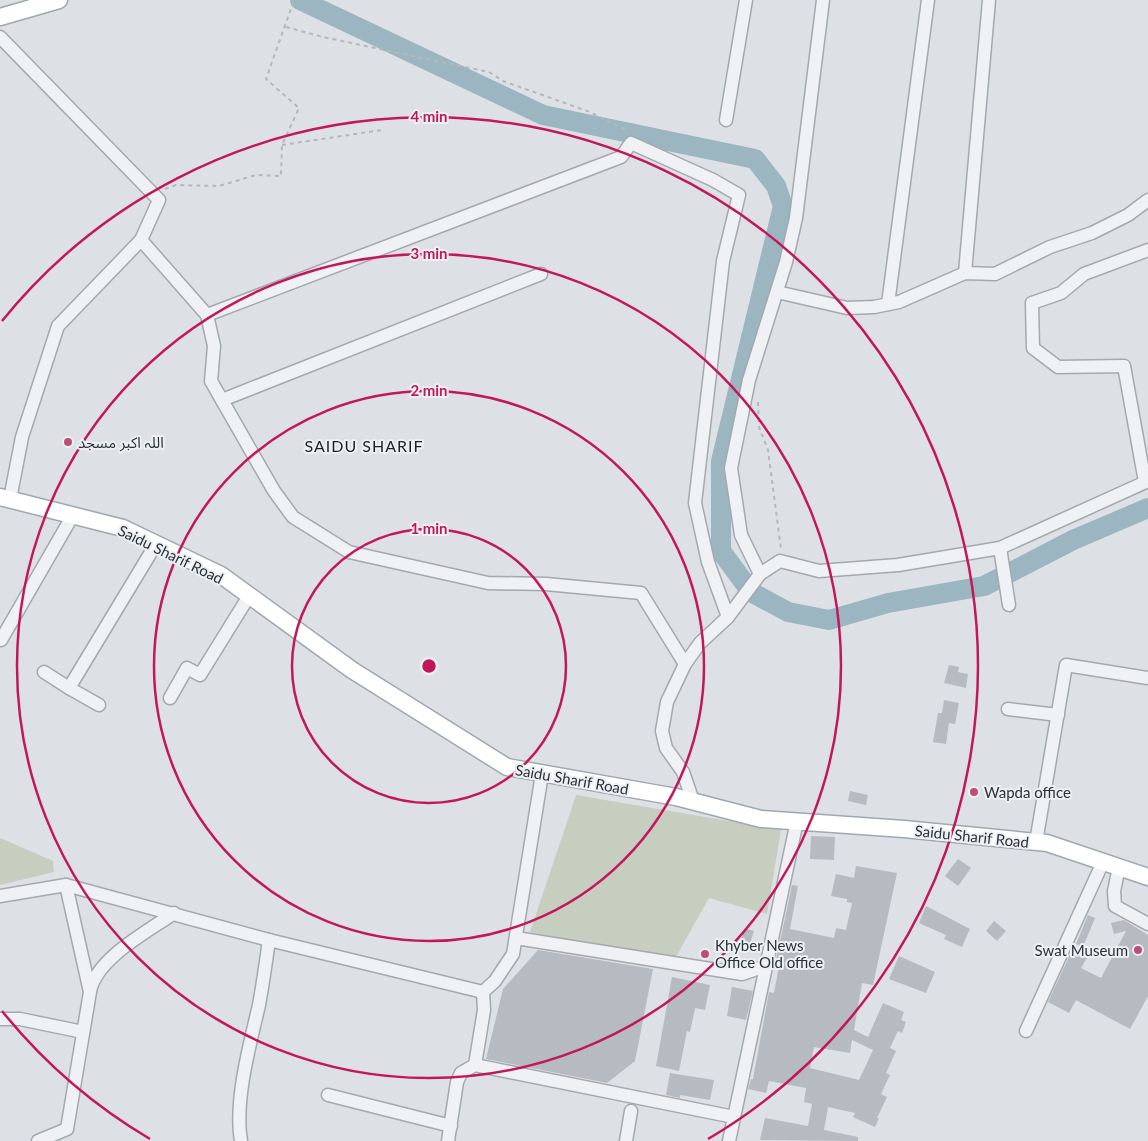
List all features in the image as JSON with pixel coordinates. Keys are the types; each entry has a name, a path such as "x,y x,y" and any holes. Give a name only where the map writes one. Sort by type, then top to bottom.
{"main road":[{"path":"0,17 59,0"},
{"name":"Saidu Sharif Road","path":"5,498 123,528 221,575 352,670 507,766 692,801 761,819 904,828 1046,843 1148,877"}],"street":[{"path":"726,120 746,0"},
{"path":"760,574 741,535 730,468 750,380 777,292 796,218 823,0"},
{"path":"888,304 928,0"},
{"path":"965,273 989,0"},
{"path":"0,37 159,200 141,240 58,326 22,437 5,498"},
{"path":"207,315 621,157 631,143 739,195 723,261 695,503 708,562 728,616"},
{"path":"777,292 847,308 899,302 965,273 995,274 1050,247 1092,233 1128,216 1148,200"},
{"path":"141,240 207,315 214,346 211,381 274,492 293,517 349,552 488,583 546,584 642,593 685,664"},
{"path":"692,801 683,772 666,748 662,731 667,702 685,664 700,643 728,616 760,574 780,561 819,571 898,565 1001,548 1147,482 1124,366 1058,367 1033,348 1032,303 1061,293 1084,274 1148,250"},
{"path":"222,400 541,274"},
{"path":"1,640 73,515"},
{"path":"70,688 156,544"},
{"path":"1001,548 1008,605"},
{"path":"170,698 186,668 200,675 249,596"},
{"path":"1036,842 1066,665 1148,678"},
{"path":"44,672 100,706"},
{"path":"1008,710 1058,715"},
{"path":"475,1065 484,1010 483,992 506,967 516,938 542,774"},
{"path":"729,1141 797,821"},
{"path":"1026,1031 1103,862"},
{"path":"1119,867 1114,891 1114,906 1148,924"},
{"path":"0,896 66,885 269,940 483,992"},
{"path":"66,885 90,992"},
{"path":"38,1141 67,1129 93,978 103,966 174,913"},
{"path":"516,938 742,974 766,966"},
{"path":"241,1141 239,1127 247,1055 259,1002 269,940"},
{"path":"0,1019 20,1019 83,1032"},
{"path":"448,1141 457,1082 461,1073 475,1065 734,1117"},
{"path":"328,1096 451,1126"},
{"path":"626,1141 631,1111"}],"path":[{"path":"154,194 176,185 220,186 256,174 281,176 282,145 299,108 266,79 289,19 294,0"},
{"path":"286,27 323,37 489,72 503,81 590,112 639,136 637,145"},
{"path":"282,145 382,130"},
{"path":"758,399 759,427 768,450 774,486 782,552 780,561"}],"green space":[{"path":"576,795 781,830 767,914 709,898 672,964 530,932"},
{"path":"0,838 53,861 54,872 0,885"}],"building":[{"path":"949,665 959,667 958,672 968,674 966,688 944,683"},
{"path":"944,700 959,703 955,724 949,723 946,744 933,742 938,713 942,713"},
{"path":"850,791 868,795 866,805 848,801"},
{"path":"811,836 835,837 834,860 810,859"},
{"path":"958,859 971,868 958,886 945,876"},
{"path":"856,866 897,873 873,985 862,983 854,1030 868,1037 883,1003 904,1012 901,1020 906,1022 902,1033 898,1031 890,1048 896,1051 886,1073 890,1075 881,1094 887,1097 875,1127 853,1117 855,1113 828,1107 824,1130 858,1137 858,1141 760,1140 765,1118 808,1126 812,1104 804,1102 806,1088 769,1081 766,1093 748,1089 751,1079 753,1079 769,992 774,993 779,966 775,965 792,885 798,886 790,929 834,938 836,928 846,930 852,903 847,902 847,899 831,896 836,874 854,878","holes":["852,1040 873,1050 859,1080 810,1068 814,1047 850,1053"]},
{"path":"926,906 970,929 962,947 944,939 946,935 919,923"},
{"path":"1088,915 1095,918 1083,947 1076,944"},
{"path":"1124,920 1148,935 1148,996 1130,1029 1076,1000 1069,1013 1048,1002 1072,950 1087,958 1081,968 1101,978 1126,931 1114,934 1111,923"},
{"path":"994,921 1006,931 997,941 986,931"},
{"path":"745,928 754,931 747,952 738,949"},
{"path":"538,950 653,969 635,1061 607,1083 486,1059 503,989"},
{"path":"899,956 935,972 926,993 889,979"},
{"path":"672,977 710,985 705,1010 695,1008 690,1032 687,1031 679,1071 656,1066"},
{"path":"732,987 753,991 746,1020 727,1016"},
{"path":"670,1073 714,1080 710,1100 680,1095 680,1098 666,1095"}],"waterway":[{"path":"300,0 543,115 755,159 776,186 783,206 721,461 721,551 751,592 788,612 829,620 888,603 984,586 1073,540 1148,508"}],"place":[{"name":"اللہ اکبر مسجد","path":"68,442"},
{"name":"Wapda office","path":"974,792"},
{"name":"Swat Museum","path":"1138,950"},
{"name":"Khyber News Office Old office","path":"705,954"}],"district":[{"name":"SAIDU SHARIF","path":"364,445"}]}
